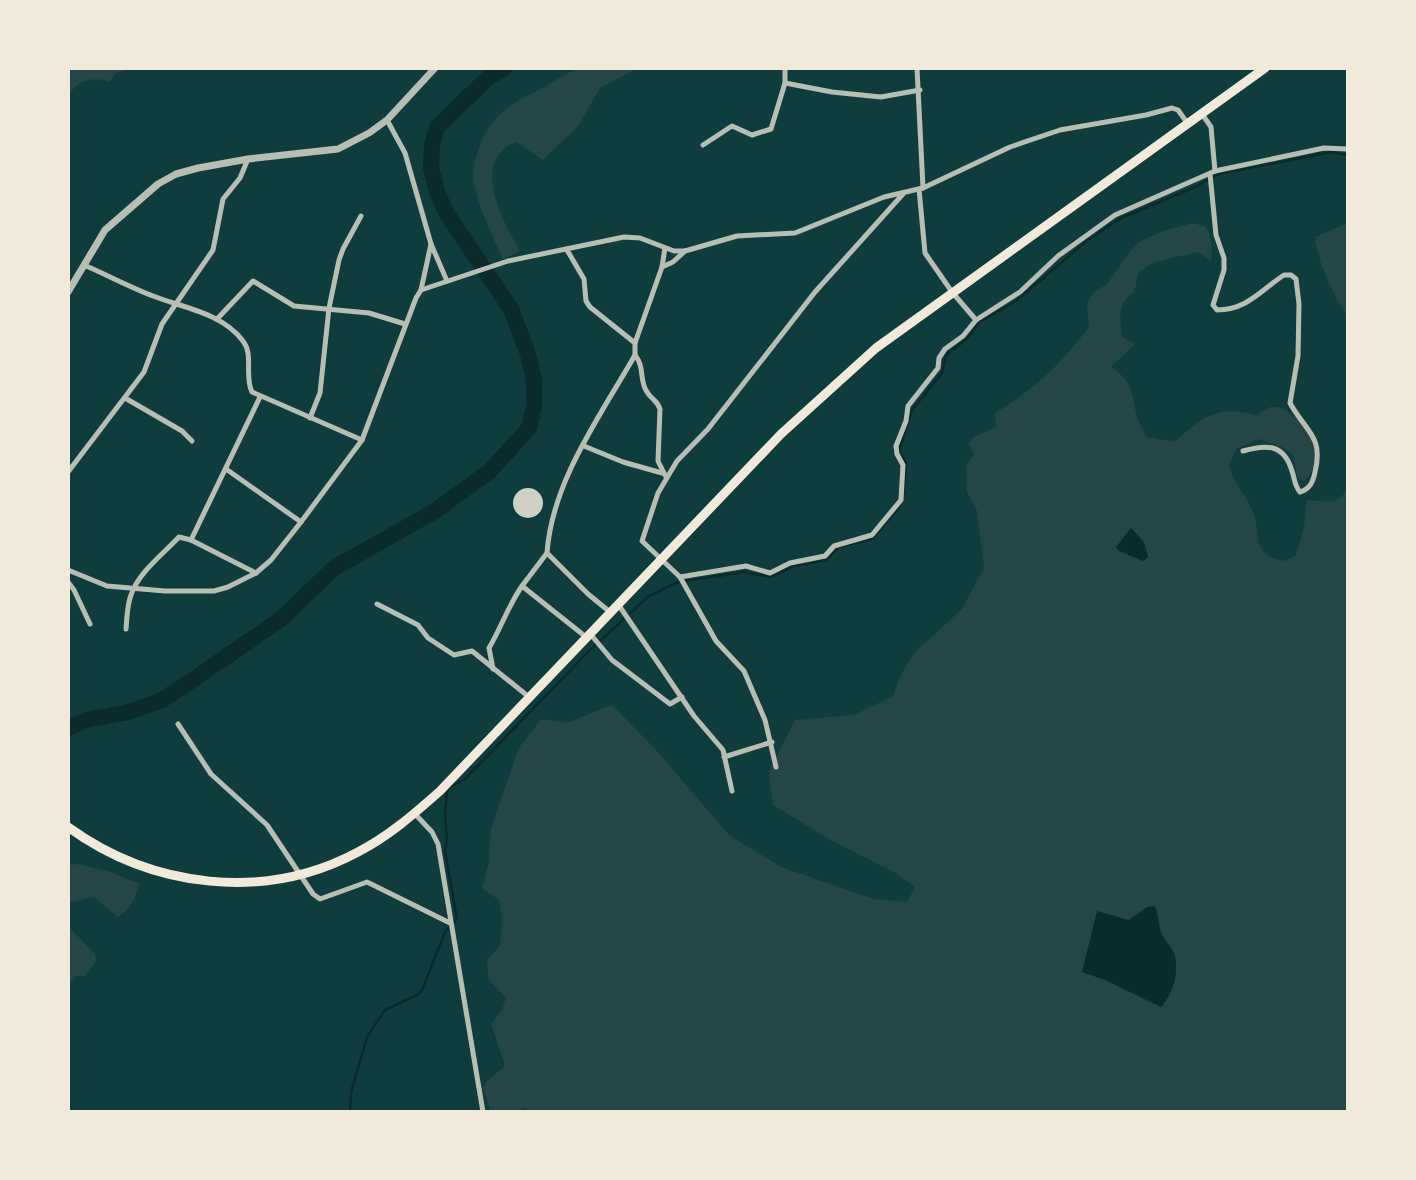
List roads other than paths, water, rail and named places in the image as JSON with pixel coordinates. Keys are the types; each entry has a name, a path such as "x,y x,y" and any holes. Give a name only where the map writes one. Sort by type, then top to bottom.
{"main road":[{"path":"68,827 125,860 147,869 221,883 254,882 298,875 357,853 387,835 440,791 804,411 876,348 1265,68"}],"street":[{"path":"68,292 94,246 110,225 158,184 183,172 248,159 338,149 387,120 435,68"},
{"path":"703,145 732,126 752,135 771,129 785,83 785,68"},
{"path":"917,68 925,253 952,292 976,320"},
{"path":"785,83 832,92 881,97 920,90"},
{"path":"421,290 508,261 624,237 640,238 674,251 685,251 737,236 794,233 884,197 921,188 1010,147 1060,130 1172,108 1178,110 1188,124"},
{"path":"1202,114 1211,127 1216,235 1224,258 1224,270 1213,305 1217,310 1234,309 1249,302 1284,275 1291,275 1296,279 1299,304 1298,356 1290,403 1317,443 1319,456 1313,481 1307,490 1300,492 1295,487 1286,457 1276,448 1266,446 1243,451"},
{"path":"387,120 405,153 431,244 447,281"},
{"path":"680,576 746,566 770,573 790,563 825,556 834,546 872,535 901,500 903,465 897,454 897,446 908,406 938,368 939,358 945,349 963,336 976,320 1020,292 1058,256 1115,215 1213,173 1324,148 1348,149"},
{"path":"68,472 144,372 162,324 213,250 223,199 240,178 248,159"},
{"path":"776,767 772,742 744,671 716,641 680,576 642,541 664,475 716,419 815,292 903,194"},
{"path":"310,418 320,393 329,308 343,249 361,216"},
{"path":"68,570 107,586 214,591 257,573 301,522 362,440 405,324 421,290 431,244"},
{"path":"493,669 489,648 509,605 547,553 552,522 573,467 635,355 635,343 662,267 665,248"},
{"path":"567,250 584,279 586,301 590,307 635,343"},
{"path":"662,267 673,262 685,251"},
{"path":"84,265 217,319 244,341 248,350 248,384 252,392 362,440"},
{"path":"217,319 253,281 294,306 369,313 405,324"},
{"path":"635,355 641,363 647,392 658,401 660,409 658,461 664,475"},
{"path":"191,540 260,397"},
{"path":"125,398 182,430 192,441"},
{"path":"584,446 664,475"},
{"path":"226,469 301,522"},
{"path":"126,629 130,596 134,588 179,537 191,540 257,573"},
{"path":"547,553 610,612"},
{"path":"68,582 90,624"},
{"path":"522,586 589,636 612,660 670,704 682,697"},
{"path":"377,604 418,625 428,638 454,655 472,651 529,697"},
{"path":"618,604 694,716 723,750 732,792"},
{"path":"178,724 211,774 267,825 313,894 320,899 367,882 450,923"},
{"path":"724,757 772,742"},
{"path":"415,814 432,832 438,844 483,1112"}],"waterway":[{"path":"68,728 86,720 129,712 162,700 281,619 334,568 435,511 490,471 529,428 534,406 534,380 528,354 511,309 447,214 437,192 431,168 432,145 437,127 489,77 505,68"},
{"path":"903,500 906,463 899,451 912,410 942,373 946,355 968,338 979,322 1016,301 1088,240 1119,219 1219,174 1331,152 1348,155"},
{"path":"350,1112 351,1092 367,1037 385,1010 422,990 445,932 457,919 445,851 445,814 447,791 450,787 465,779 589,651 649,596 678,582 744,572 771,577 792,567 826,560 839,547 872,539 900,506"}]}
